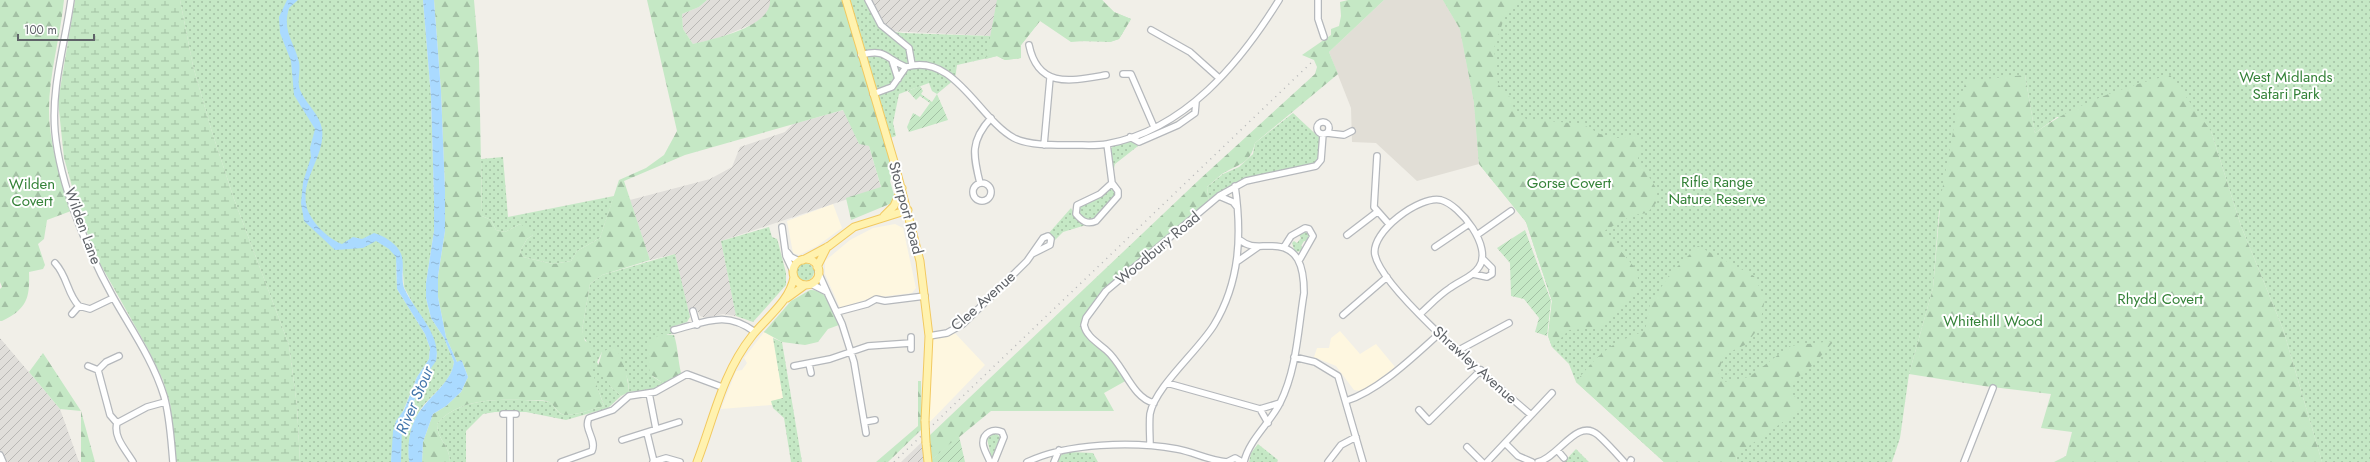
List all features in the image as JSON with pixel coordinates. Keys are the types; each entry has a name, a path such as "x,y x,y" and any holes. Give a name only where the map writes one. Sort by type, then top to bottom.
{"main road":[{"name":"Stourport Road","path":"846,0 861,55 902,188 920,261 929,336 925,421 928,462"},
{"path":"884,216 894,206 902,188"},
{"path":"785,299 793,274 801,260 829,246 854,227 884,216 908,210"},
{"path":"697,462 722,387 734,361 755,332 785,299 817,278 817,269 820,257 829,246"},
{"path":"801,260 810,260 817,269"},
{"path":"793,274 798,282 808,284"}],"street":[{"name":"Wilden Lane","path":"71,0 57,80 55,133 61,164 80,228 113,298 152,365 165,402 173,462"},
{"path":"868,0 881,25 909,48 909,66 892,87 873,94"},
{"path":"861,55 878,52 909,66 936,68 960,84 991,118 1015,138 1044,145 1107,144 1130,137 1154,127 1174,117 1196,102 1219,78 1255,35 1279,0"},
{"path":"1318,0 1318,19 1324,37"},
{"path":"1151,30 1190,52 1219,78"},
{"path":"1029,45 1036,67 1050,78 1068,80 1106,75"},
{"path":"892,59 898,79"},
{"path":"1123,74 1131,74 1154,127"},
{"path":"1044,145 1050,78"},
{"path":"1130,137 1139,142 1178,126 1195,112 1196,102"},
{"path":"980,183 974,148 983,127 991,118"},
{"name":"Woodbury Road","path":"1154,403 1146,402 1137,393 1114,356 1084,329 1084,322 1106,291 1219,196 1235,186 1258,177 1316,166 1321,160 1325,133 1344,135 1352,131"},
{"path":"1107,144 1112,183 1118,190 1117,198 1096,221 1090,223 1083,221 1076,214 1076,205 1100,194 1112,183"},
{"path":"1377,156 1374,207 1389,224"},
{"path":"1150,445 1150,414 1154,403 1167,384 1213,326 1224,305 1238,261 1240,240 1235,186"},
{"path":"1219,196 1234,202 1238,208"},
{"path":"1440,200 1451,204 1469,224 1478,235 1483,247 1483,259 1473,274 1449,288 1420,314 1387,278 1375,254 1378,242 1389,224 1427,202 1440,200"},
{"path":"1478,235 1511,211"},
{"path":"1347,235 1377,212"},
{"path":"1435,248 1469,224"},
{"path":"782,227 786,256 793,274"},
{"path":"1284,247 1290,236 1305,228 1309,229 1313,236 1300,260"},
{"path":"1027,462 1042,455 1059,450 1082,447 1150,445 1179,449 1219,462 1241,461 1280,404 1290,378 1304,293 1300,260 1294,252 1284,247 1258,247 1247,245 1240,240"},
{"path":"1238,261 1258,247"},
{"path":"786,250 791,257 801,260"},
{"name":"Clee Avenue","path":"929,336 948,333 963,324 1032,254"},
{"path":"1473,274 1487,277 1492,274 1492,268 1483,259"},
{"path":"55,263 66,277 70,292 79,306 90,309 113,298"},
{"path":"817,269 837,312 851,351 866,433"},
{"path":"1343,315 1387,278"},
{"path":"808,284 827,292"},
{"path":"837,312 867,304 876,299 885,301 925,296"},
{"path":"72,314 79,306"},
{"path":"693,311 697,325"},
{"name":"Shrawley Avenue","path":"1420,314 1531,415"},
{"path":"674,330 720,319 731,319 741,322 755,332"},
{"path":"1459,350 1509,323"},
{"path":"1346,401 1356,398 1375,386 1440,333"},
{"path":"794,366 809,364 868,346 911,343"},
{"path":"98,370 106,362 119,356"},
{"path":"1294,357 1315,362 1332,371 1340,381 1363,462"},
{"path":"809,364 810,373"},
{"path":"88,366 98,370"},
{"path":"98,370 110,415 117,423"},
{"path":"1418,410 1429,421 1481,370"},
{"path":"561,462 592,451 593,443 587,424 589,418 613,410 629,396 649,393 662,389 687,374 722,387"},
{"path":"1167,384 1260,409 1280,404"},
{"path":"1964,462 1993,388"},
{"path":"649,393 656,429"},
{"path":"1487,462 1552,393"},
{"path":"117,423 147,407 165,402"},
{"path":"1260,409 1268,423"},
{"path":"503,414 513,414 510,462"},
{"path":"864,422 874,420"},
{"path":"622,440 678,422"},
{"path":"117,423 116,429 119,440 132,462"},
{"path":"990,462 983,444 984,437 991,430 997,430 1002,432 1004,436 994,462"},
{"path":"1538,462 1558,451 1576,432 1588,430 1598,435 1624,462"},
{"path":"647,433 654,462 666,458 680,462"},
{"path":"1328,462 1341,445 1356,437"},
{"path":"1505,443 1526,462 1532,462"},
{"path":"1467,447 1482,462"},
{"path":"1054,462 1059,450"},
{"path":"1558,451 1564,458"}],"shaded area":[{"path":"707,0 770,0 771,8 766,15 755,23 719,38 693,44 683,29 682,14 699,7"},
{"path":"868,0 997,0 991,36 888,31"},
{"path":"1384,0 1443,0 1460,29 1474,102 1479,164 1417,181 1376,143 1352,142 1351,108 1329,52"},
{"path":"844,110 859,144 869,146 881,188 721,241 736,316 723,314 706,318 700,316 696,308 688,310 675,254 650,260 630,200 710,179 732,167 740,147 785,132 793,124"},
{"path":"833,204 842,228 817,246 799,255 793,253 787,221"},
{"path":"895,224 903,228 916,288 912,293 871,298 840,308 825,274 825,261 850,240 873,228"},
{"path":"765,331 773,336 784,404 721,409 736,371 742,370 747,363 744,358"},
{"path":"953,331 985,365 925,427 929,336"},
{"path":"1340,331 1360,354 1376,344 1395,367 1368,388 1360,391 1354,390 1336,366 1314,357 1317,348 1329,348 1331,338"},
{"path":"0,338 60,409 79,462 0,462"},
{"path":"925,439 928,462 901,462"}],"green space":[{"name":"Wilden Covert","path":"0,0 64,0 51,80 49,112 53,149 71,211 47,220 44,239 38,244 45,265 43,269 29,272 29,289 25,302 17,312 2,321 0,321 0,289 2,287 0,282"},
{"path":"75,0 180,0 193,66 212,132 234,199 289,345 297,406 300,462 176,462 170,403 163,380 148,349 98,260 80,215 64,158 58,101"},
{"path":"180,0 423,0 431,97 434,199 434,231 426,283 426,298 431,318 444,338 454,362 445,383 423,406 413,424 410,436 409,462 401,462 401,427 437,356 434,343 404,287 402,260 396,263 397,289 425,334 430,348 429,359 417,377 401,416 396,421 391,462 300,462 297,406 289,345 234,199 212,132 193,66"},
{"path":"434,0 474,0 479,60 482,216 491,220 496,230 505,232 520,224 532,231 533,235 527,239 520,251 523,257 553,264 571,261 577,251 600,238 619,180 646,168 664,155 677,131 647,0 707,0 699,7 682,14 683,29 693,44 727,35 752,24 762,18 768,9 770,0 846,0 895,165 890,181 894,195 892,203 851,220 846,198 881,187 869,146 859,144 843,110 685,155 624,181 650,260 602,275 590,284 582,330 585,341 593,344 591,361 592,368 604,406 565,415 560,413 549,402 543,401 501,400 477,402 466,405 445,416 437,424 439,434 448,450 450,462 422,462 423,442 433,414 446,406 461,392 468,377 462,361 457,362 446,337 438,297 438,276 445,231 445,190 441,91"},
{"path":"846,0 868,0 888,31 903,33 991,36 997,0 1102,0 1114,12 1131,19 1119,39 1110,42 1078,41 1059,18 1040,21 1021,45 1021,58 1005,60 997,56 957,65 955,79 937,94 932,91 929,83 899,94 893,123 896,136 887,139"},
{"path":"997,0 1102,0 1114,12 1131,19 1119,39 1110,42 1097,40 1071,42 1040,21 1021,45 1021,58 1005,60 997,56 986,59"},
{"path":"1348,0 1384,0 1329,52 1338,74 1255,143 1247,160 1222,174 1207,187 1209,204 1106,291 1086,318 1085,329 1114,356 1129,379 1104,393 1114,411 991,411 930,461 930,435 1200,179 1315,74 1317,67 1314,60 1302,55 1331,35 1331,29 1339,26 1341,16 1340,2"},
{"name":"Rifle Range Nature Reserve","path":"1443,0 2370,0 2370,462 2322,462 2283,329 2241,226 2211,131 2057,117 2035,133 2025,75 1939,211 1933,288 1909,374 1900,438 1892,462 1737,462 1736,456 1664,462 1576,382 1569,364 1552,347 1548,336 1552,301 1526,222 1479,164 1474,102 1460,29"},
{"name":"Gorse Covert","path":"1443,0 1518,0 1506,13 1494,48 1498,84 1509,96 1515,111 1526,119 1582,124 1600,134 1617,138 1636,136 1641,143 1638,159 1656,188 1656,203 1647,213 1633,215 1604,231 1635,268 1641,288 1600,328 1569,330 1552,347 1548,336 1552,301 1526,222 1479,164 1474,102 1460,29"},
{"name":"Rhydd Covert","path":"2025,75 2035,133 2066,113 2083,105 2134,85 2170,75 2211,131 2241,226 2283,329 2322,462 2054,462 2066,456 2072,432 2041,428 2051,394 1984,386 1909,374 1933,288 1941,196 1958,105 1966,81"},
{"path":"920,86 923,91 921,94 932,102 937,94 948,120 909,132 907,127 913,113 920,117 930,103 920,96 916,100 908,91"},
{"path":"1293,113 1323,141 1321,160 1316,166 1246,181 1209,204 1207,187 1223,174 1239,167 1253,154 1255,143"},
{"path":"1132,141 1138,146 1115,164 1113,173 1110,150 1113,146"},
{"path":"503,157 508,217 614,196 600,238 577,251 571,261 553,264 523,257 520,251 527,239 533,235 520,224 505,232 496,230 491,220 482,216 481,159"},
{"path":"1109,188 1115,191 1115,197 1094,220 1085,221 1078,211 1079,206 1100,197"},
{"path":"1071,208 1078,220 1086,225 1063,232 1055,240 1049,233"},
{"path":"769,227 772,237 777,239 778,242 786,273 786,285 753,322 736,316 721,241"},
{"path":"1525,230 1551,301 1547,336 1535,332 1539,318 1524,299 1511,296 1510,263 1497,248"},
{"path":"1304,231 1309,234 1310,238 1307,242 1304,241 1301,246 1303,248 1302,251 1295,252 1292,243 1294,241 1297,243 1301,238 1298,234"},
{"path":"1698,246 1754,276 1765,299 1759,328 1745,345 1725,354 1718,372 1724,382 1749,377 1790,346 1834,341 1813,365 1791,383 1793,395 1801,402 1797,412 1736,455 1737,462 1664,462 1576,382 1592,363 1606,350 1633,335 1645,331 1650,304 1670,274"},
{"path":"675,254 690,317 687,322 671,327 673,334 667,334 652,376 664,384 653,389 629,392 628,381 621,359 602,352 597,362 611,387 621,396 608,408 566,420 526,412 495,412 483,414 466,431 466,462 450,462 448,450 439,434 437,424 445,416 466,405 477,402 501,400 543,401 549,402 560,413 565,415 604,406 592,371 592,350 583,336 582,330 590,284 602,275"},
{"path":"801,263 809,263 814,268 812,279 809,281 801,281 796,276 796,268"},
{"path":"810,290 821,293 826,297 839,325 828,329 818,342 805,345 782,342 764,332 791,301"},
{"path":"661,334 674,335 681,373 664,384 650,374 647,353 650,341"},
{"path":"773,338 782,342 802,462 791,462 784,418 773,408 771,401 783,398"},
{"path":"613,347 617,350 623,361 628,381 629,392 621,396 611,387 598,367 602,352"},
{"path":"43,353 81,411 60,409 29,372"},
{"path":"918,381 921,381 922,429 888,462 876,462 918,426"},
{"path":"81,411 95,462 81,462"},
{"path":"996,433 1001,438 992,460 987,439 992,434"},
{"path":"959,436 965,462 930,462 930,461"},
{"path":"1258,444 1278,460 1277,462 1249,462 1251,453"},
{"path":"1576,449 1589,462 1564,462"},
{"path":"1070,452 1093,453 1098,462 1057,462 1061,455"}],"water":[{"name":"River Stour","path":"287,0 298,0 289,8 287,24 299,62 300,89 319,119 322,129 320,149 309,178 307,188 306,198 309,213 316,224 326,234 342,244 353,237 362,239 374,233 394,244 401,255 403,265 403,285 405,290 435,342 437,351 436,361 426,375 402,427 401,462 391,462 393,431 396,421 404,410 417,377 429,359 430,348 425,334 397,289 396,257 389,249 376,241 363,248 335,250 304,221 301,203 303,182 311,157 310,148 315,129 294,95 291,61 280,33 279,17"},
{"path":"423,0 434,0 441,91 445,231 438,276 438,297 446,337 457,362 462,361 468,377 461,392 446,406 433,414 423,442 422,462 409,462 409,440 415,419 423,407 450,375 454,362 444,338 431,318 426,298 426,283 434,231 434,199 431,97"}],"railway":[{"path":"894,462 1314,60"}],"park label":[{"name":"West Midlands Safari Park","path":"2286,86"},
{"name":"Whitehill Wood","path":"1993,321"}]}
